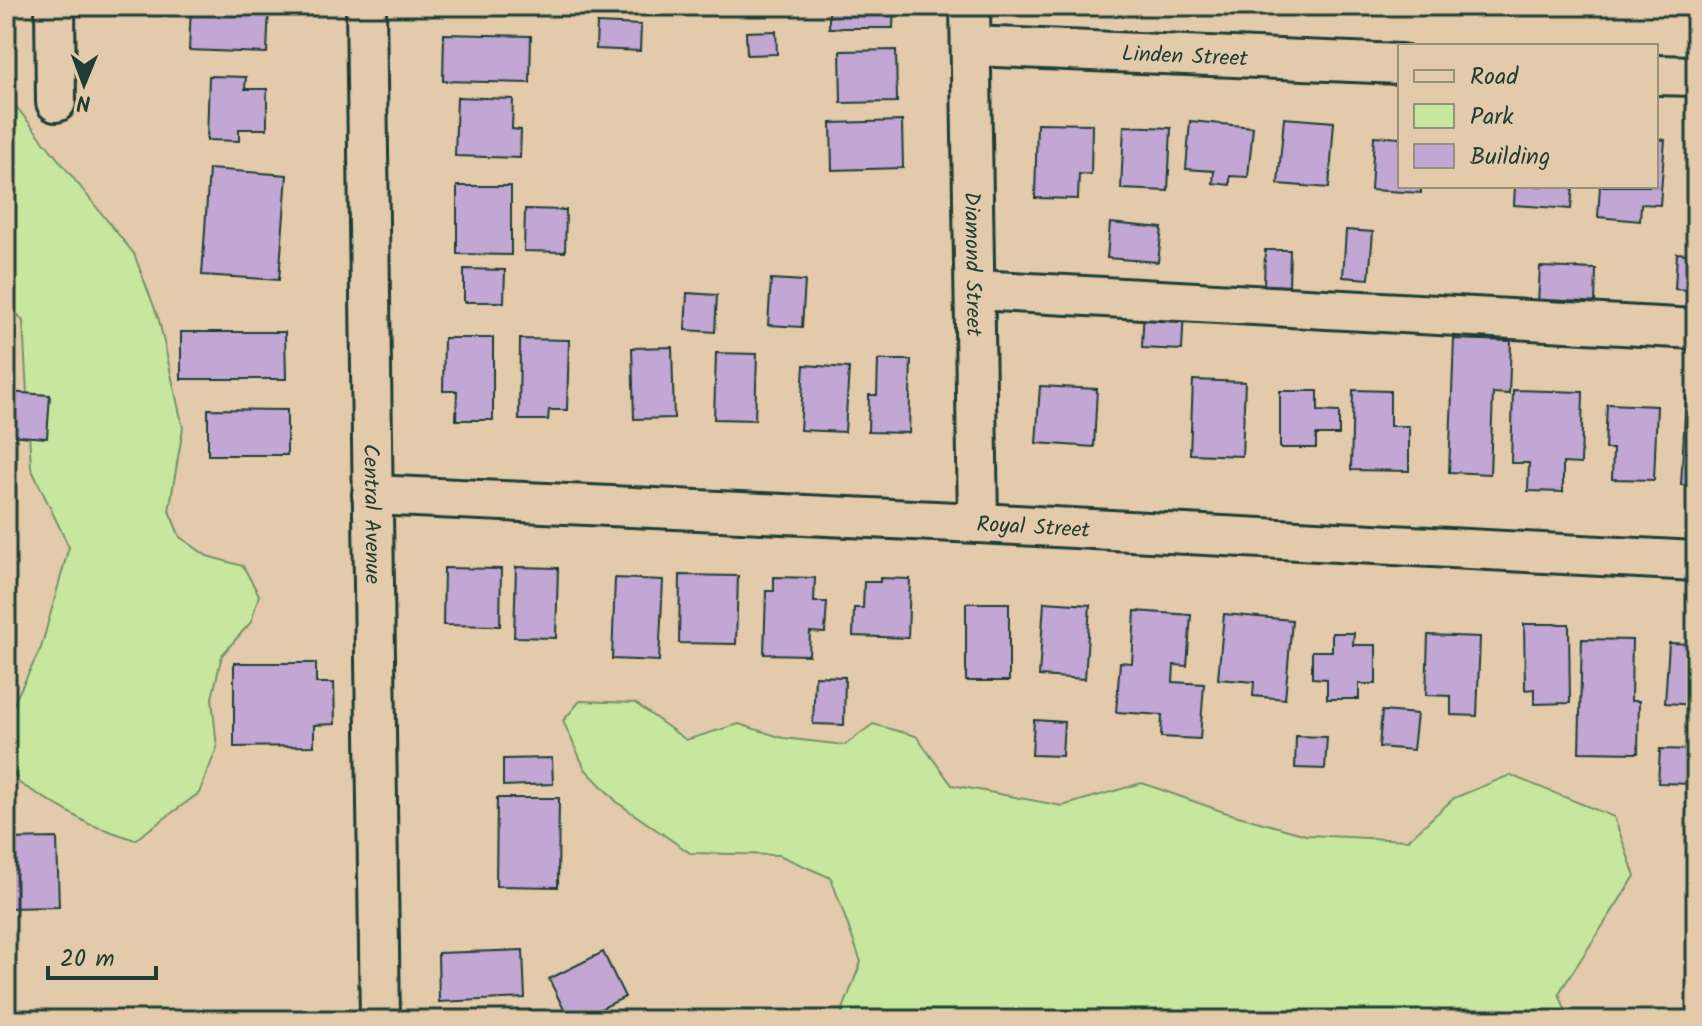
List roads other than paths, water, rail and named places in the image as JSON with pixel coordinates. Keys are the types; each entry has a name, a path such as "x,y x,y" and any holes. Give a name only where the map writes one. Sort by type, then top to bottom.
{"street":[{"path":"55,6 56,102"},
{"name":"Central Avenue","path":"366,6 380,1020"},
{"name":"Diamond Street","path":"970,6 978,523"},
{"name":"Linden Street","path":"971,46 1398,64"},
{"path":"1658,75 1696,76"},
{"path":"975,290 1696,329"},
{"name":"Royal Street","path":"372,495 1696,561"}]}
